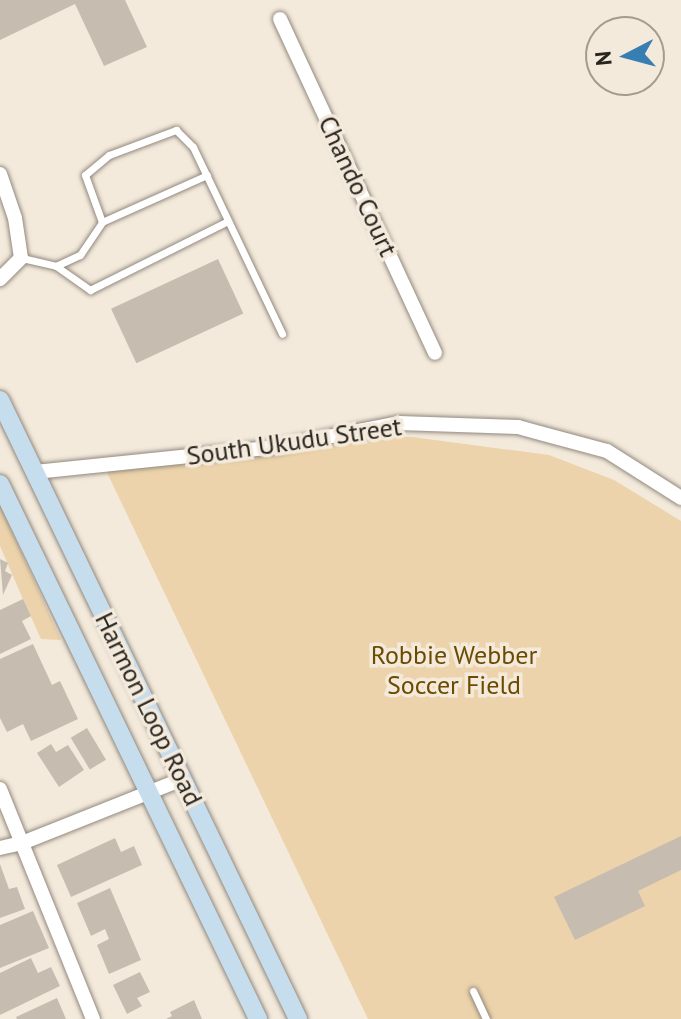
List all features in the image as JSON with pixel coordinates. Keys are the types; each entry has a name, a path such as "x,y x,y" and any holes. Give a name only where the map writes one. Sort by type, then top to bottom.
{"main road":[{"name":"Harmon Loop Road","path":"0,400 298,1019"},
{"name":"Harmon Loop Road","path":"0,484 258,1019"}],"street":[{"name":"Chando Court","path":"280,19 435,353"},
{"path":"0,174 15,218 21,258 0,279"},
{"name":"South Ukudu Street","path":"35,472 276,447 399,423 518,427 607,451 681,498"},
{"path":"0,848 22,843 150,795 183,779"},
{"path":"0,789 93,1019"}],"lane":[{"path":"102,222 85,175 109,155 176,130 193,147 282,334"},
{"path":"56,266 80,255 102,222 207,175"},
{"path":"21,258 56,266 90,290 228,221"},
{"path":"473,991 486,1019"}],"green space":[{"name":"Robbie Webber Soccer Field","path":"322,436 412,437 549,455 614,480 681,521 681,1019 368,1019 101,460"},
{"path":"0,505 61,640 41,639 0,546"}],"building":[{"path":"0,0 125,0 147,47 104,66 75,4 0,40"},
{"path":"218,259 243,313 136,363 111,309"},
{"path":"0,559 8,563 5,571 12,575 3,595"},
{"path":"23,599 31,616 22,621 31,639 0,654 0,610"},
{"path":"33,644 52,685 60,681 78,719 31,741 23,724 7,732 0,718 0,659"},
{"path":"87,728 106,760 90,770 71,738"},
{"path":"51,744 56,752 68,745 84,770 59,787 37,753"},
{"path":"681,836 681,870 638,891 645,906 575,940 554,897"},
{"path":"115,838 121,852 134,846 142,865 71,897 57,865"},
{"path":"0,864 9,889 17,887 25,909 0,918"},
{"path":"110,888 141,960 109,974 97,945 109,939 105,929 91,936 77,903"},
{"path":"33,911 49,948 0,968 0,925"},
{"path":"31,958 38,973 51,967 60,986 0,1015 0,973"},
{"path":"140,972 150,992 137,998 142,1006 127,1014 113,985"},
{"path":"57,998 66,1019 16,1017"},
{"path":"194,1000 202,1019 166,1019 172,1016 170,1012"}]}
